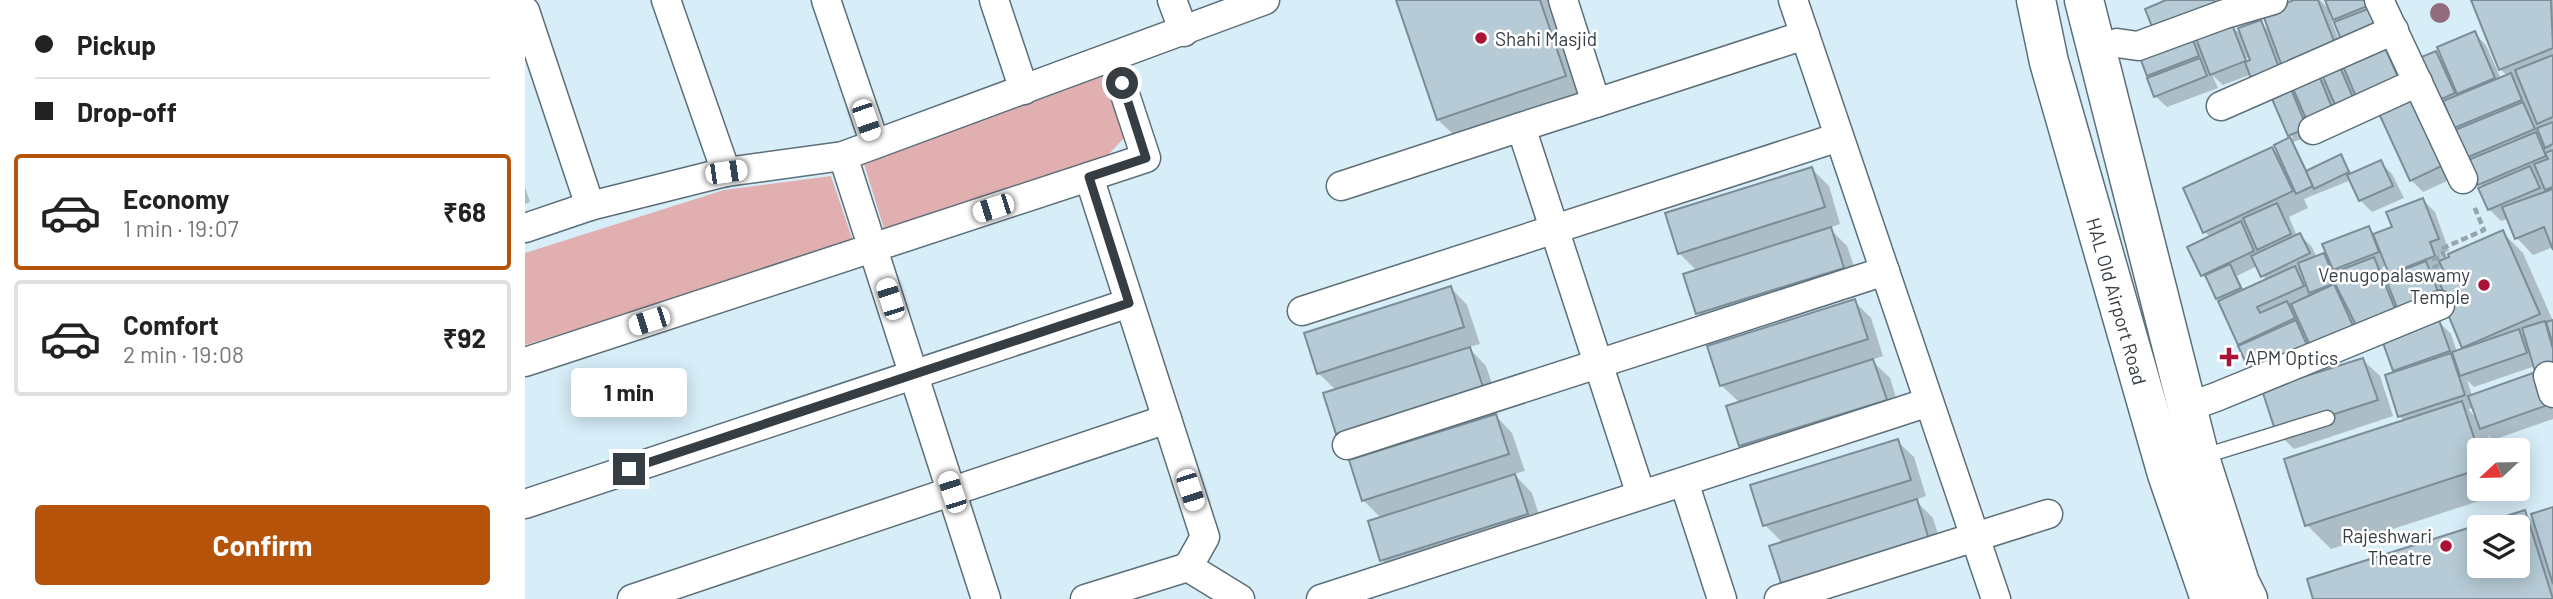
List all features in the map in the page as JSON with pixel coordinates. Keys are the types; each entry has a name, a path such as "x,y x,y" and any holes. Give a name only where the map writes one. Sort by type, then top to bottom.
{"main road":[{"name":"HAL Old Airport Road","path":"2036,0 2049,62 2163,461 2227,594"},
{"name":"HAL Old Airport Road","path":"2084,0 2200,458 2227,594"}],"street":[{"path":"666,0 726,172"},
{"path":"826,0 874,144"},
{"path":"994,0 1024,90"},
{"path":"1172,0 1184,32"},
{"path":"525,228 590,206 726,172 843,156 1265,0"},
{"path":"1563,0 1596,103"},
{"path":"1793,0 1996,599"},
{"path":"2096,50 2117,43 2138,46 2225,14 2273,0"},
{"path":"2379,0 2463,179"},
{"path":"525,11 590,206"},
{"path":"2221,106 2394,30"},
{"path":"1342,186 1805,35"},
{"path":"525,362 1146,158 1113,58"},
{"path":"2313,130 2418,82"},
{"path":"1521,127 1641,495"},
{"path":"1302,311 1839,136"},
{"path":"843,156 986,599"},
{"path":"1085,599 1188,567 1205,537 1089,177"},
{"path":"1347,445 1885,271"},
{"path":"525,504 1129,303"},
{"path":"2187,407 2440,305"},
{"path":"1321,599 1929,402"},
{"path":"632,599 1167,419"},
{"path":"1683,482 1722,599"},
{"path":"1779,599 1831,591 1975,537 2048,514"},
{"path":"1188,567 1240,599"}],"lane":[{"path":"2200,458 2327,418"}],"path":[{"path":"2440,305 2436,296 2443,293 2432,268 2437,266 2434,259 2444,256 2441,248 2484,230 2463,179"}],"shaded area":[{"path":"1109,73 1124,138 1092,172 886,235 864,164"},
{"path":"831,176 854,244 525,345 525,253 724,190"}],"building":[{"name":"Shahi Masjid","path":"1396,0 1540,0 1566,76 1437,120"},
{"path":"2166,0 2214,0 2217,8 2155,34 2145,9"},
{"path":"2294,0 2318,0 2337,49 2283,69 2262,12"},
{"path":"2325,0 2368,0 2370,5 2333,20"},
{"path":"2471,0 2551,0 2553,48 2499,70"},
{"path":"2373,7 2382,32 2344,47 2334,22"},
{"path":"2261,20 2281,73 2253,84 2245,62 2250,60 2238,28"},
{"path":"2231,22 2246,61 2210,75 2195,36"},
{"path":"2475,31 2495,78 2457,94 2437,47"},
{"path":"2191,35 2199,56 2147,76 2139,55"},
{"path":"2382,41 2402,86 2359,104 2340,59"},
{"path":"2436,51 2455,93 2437,101 2419,58"},
{"path":"2553,55 2553,117 2537,124 2515,70"},
{"path":"2200,58 2207,76 2154,97 2147,78"},
{"path":"2337,60 2357,107 2339,114 2319,68"},
{"path":"2318,73 2336,117 2310,128 2291,84"},
{"path":"2511,73 2522,100 2454,128 2443,101"},
{"path":"2289,84 2307,128 2288,136 2269,92"},
{"path":"2414,89 2448,163 2410,181 2376,107"},
{"path":"2523,102 2535,129 2466,158 2455,130"},
{"path":"2553,122 2553,144 2545,148 2537,128"},
{"path":"2536,132 2546,156 2478,185 2468,160"},
{"path":"2290,137 2313,186 2296,194 2274,145"},
{"path":"2272,147 2293,191 2203,233 2183,188"},
{"path":"2553,150 2553,187 2545,190 2534,164 2548,159 2545,153"},
{"path":"2341,154 2349,172 2314,189 2306,171"},
{"path":"2381,160 2393,186 2359,201 2347,175"},
{"path":"2530,166 2540,188 2488,210 2478,188"},
{"path":"1812,167 1825,207 1678,254 1665,213"},
{"path":"2553,189 2553,250 2544,227 2515,239 2502,207"},
{"path":"2423,198 2439,239 2430,242 2435,256 2389,274 2373,234 2392,227 2386,212"},
{"path":"2277,203 2291,234 2257,250 2243,218"},
{"path":"2241,221 2254,251 2201,276 2187,247"},
{"path":"2369,226 2379,252 2333,270 2322,244"},
{"path":"1831,227 1844,268 1696,314 1683,274"},
{"name":"Venugopalaswamy Temple","path":"2503,230 2540,314 2462,348 2440,295 2444,293 2437,277 2445,274 2439,261 2449,257 2448,254"},
{"path":"2300,233 2310,253 2261,277 2251,256"},
{"path":"2324,253 2332,272 2328,273 2333,284 2309,293 2298,263"},
{"path":"2374,257 2396,311 2357,327 2330,274"},
{"path":"2426,261 2439,294 2398,310 2385,277"},
{"path":"2230,264 2241,288 2216,299 2205,275"},
{"path":"2295,266 2304,286 2257,307 2260,313 2287,301 2295,318 2238,345 2218,301"},
{"path":"2334,284 2355,330 2312,350 2291,304"},
{"path":"1451,286 1464,327 1317,374 1304,333"},
{"path":"1855,299 1868,339 1720,386 1707,346"},
{"path":"2296,320 2310,352 2253,378 2238,346"},
{"path":"2439,320 2450,351 2393,371 2382,340"},
{"path":"2553,320 2553,345 2546,322"},
{"path":"2545,321 2553,349 2553,366 2535,371 2522,328"},
{"path":"2519,329 2527,353 2460,376 2452,352"},
{"path":"1470,347 1483,387 1336,434 1323,393"},
{"path":"2451,353 2465,395 2398,417 2385,375"},
{"path":"2363,358 2378,400 2276,433 2262,390"},
{"path":"1873,359 1887,400 1739,446 1726,406"},
{"path":"2533,373 2545,406 2480,429 2468,396"},
{"path":"2462,401 2474,438 2467,438 2467,473 2305,526 2284,459"},
{"path":"1496,414 1509,454 1362,501 1349,460"},
{"path":"1898,439 1911,480 1763,526 1750,485"},
{"path":"1515,474 1528,514 1380,561 1368,521"},
{"path":"1917,499 1929,540 1782,586 1769,546"},
{"path":"2553,507 2553,584 2531,514"},
{"name":"Rajeshwari Theatre","path":"2525,510 2527,515 2509,515"},
{"name":"Rajeshwari Theatre","path":"2530,526 2553,599 2313,599 2307,579 2467,528 2467,578 2530,578"}],"place":[{"name":"Shahi Masjid","path":"1481,38"},
{"name":"Venugopalaswamy Temple","path":"2484,285"},
{"name":"APM Optics","path":"2229,357"},
{"name":"Rajeshwari Theatre","path":"2446,546"}],"route":[{"path":"629,469 1129,303 1089,177 1146,158 1122,83"}]}
